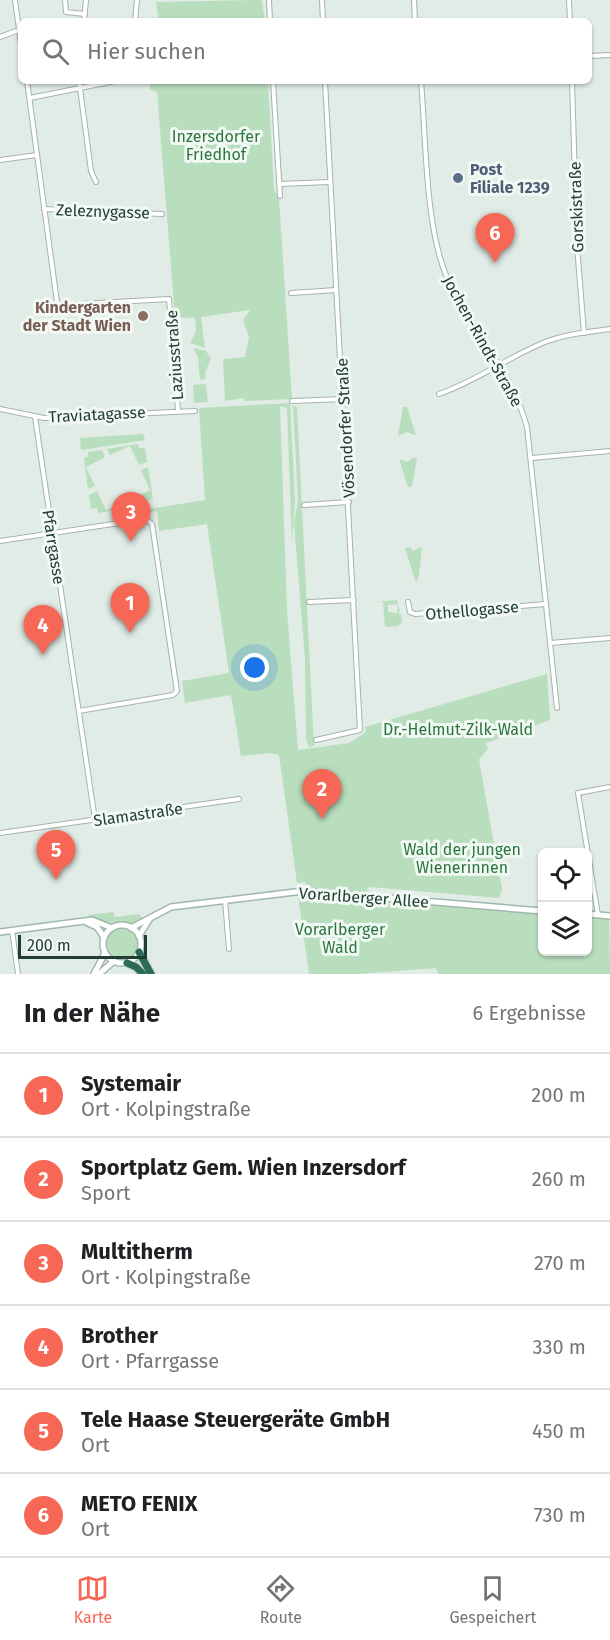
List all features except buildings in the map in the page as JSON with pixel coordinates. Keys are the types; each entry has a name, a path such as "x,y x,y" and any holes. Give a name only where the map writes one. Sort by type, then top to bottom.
{"highway":[{"path":"139,952 151,974"},
{"path":"127,963 136,967 142,974"}],"main road":[{"name":"Vorarlberger Allee","path":"131,928 171,907 324,891 538,910"},
{"path":"592,914 610,916"},
{"path":"105,953 114,961 127,963 139,952 139,936 152,917"},
{"path":"0,932 92,920 112,928 125,925 139,936"},
{"path":"82,921 94,925 104,937 105,953 94,974"},
{"path":"104,937 112,928"},
{"path":"99,974 114,961"}],"street":[{"path":"15,0 18,22"},
{"path":"65,0 66,12 85,14"},
{"path":"84,18 86,0"},
{"path":"135,18 137,0"},
{"path":"269,0 270,18"},
{"path":"322,0 323,18"},
{"path":"414,0 416,18"},
{"path":"569,0 570,18"},
{"path":"0,37 18,30"},
{"path":"592,56 610,55"},
{"path":"28,84 44,209"},
{"path":"78,84 91,171 96,182"},
{"path":"30,98 96,84"},
{"path":"273,84 280,196"},
{"name":"Vösendorfer Straße","path":"316,740 360,730 325,84"},
{"name":"Jochen-Rindt-Straße","path":"421,84 437,247 451,285 500,367 521,409 531,459 557,708"},
{"name":"Gorskistraße","path":"572,84 577,246 584,333"},
{"path":"0,160 38,155"},
{"path":"279,184 329,182"},
{"name":"Zeleznygasse","path":"44,209 162,214"},
{"name":"Laziusstraße","path":"44,209 58,304 169,299 178,410"},
{"path":"291,293 336,290"},
{"path":"439,394 461,387 543,343 610,329"},
{"path":"292,401 343,399"},
{"name":"Traviatagasse","path":"0,409 35,417 195,411"},
{"name":"Pfarrgasse","path":"35,417 95,820"},
{"path":"531,459 610,451"},
{"path":"304,505 349,502"},
{"path":"0,541 146,519 152,524 177,691 173,695 79,711"},
{"path":"309,602 354,600"},
{"name":"Othellogasse","path":"408,602 410,612 415,614 546,604"},
{"path":"550,643 610,638"},
{"path":"598,915 598,899 578,792 610,787"},
{"name":"Slamastraße","path":"0,832 239,799"},
{"path":"225,900 229,949"},
{"path":"12,930 18,974"}],"green space":[{"path":"262,0 265,18 159,18 156,2"},
{"name":"Inzersdorfer Friedhof","path":"150,84 268,84 274,190 279,198 292,399 245,401 244,398 225,401 223,359 245,357 249,337 243,320 250,310 201,317 205,348 190,343 196,331 195,318 175,317 157,92 150,90"},
{"path":"193,348 206,351 211,359 205,372 206,379 200,380 198,357"},
{"path":"206,384 208,402 194,403 193,385"},
{"path":"290,403 295,500 292,544 287,408 280,406 287,611 298,750 349,743 366,732 365,727 547,674 550,720 486,743 488,749 479,759 502,889 499,898 370,887 367,889 370,893 308,887 305,882 297,883 279,755 270,753 241,756 231,695 185,703 182,681 229,673 207,524 159,531 157,511 143,513 142,510 205,500 199,408"},
{"path":"293,406 297,407 314,746 309,747 306,740 305,660 294,523 298,500"},
{"path":"403,407 407,407 416,435 406,432 398,436"},
{"path":"143,434 145,440 81,450 80,438"},
{"path":"138,444 139,448 145,448 147,462 139,465 130,446 110,455 107,449"},
{"path":"102,450 105,457 86,467 95,486 88,489 84,458 88,457 88,452"},
{"path":"412,458 417,458 412,486 408,487 399,459 408,462"},
{"path":"148,467 153,499 148,500 148,505 135,507 131,499 150,490 141,470"},
{"path":"97,491 106,510 126,501 129,508 98,513 97,508 91,509 89,495"},
{"path":"410,547 413,551 422,547 416,583 405,548"},
{"path":"397,600 398,604 388,605 388,612 401,614 402,622 398,626 385,627 383,602 375,602"},
{"name":"Vorarlberger Wald","path":"313,894 538,913 538,956 592,956 592,917 609,919 610,974 438,974 436,968 358,974 309,974 298,895"},
{"path":"113,912 115,917 139,914 142,918 134,923 116,923 104,922 88,915"},
{"path":"122,929 133,933 137,944 133,955 122,959 111,955 107,944 111,933"}],"place":[{"name":"Post Filiale 1239","path":"458,178"},
{"name":"METO FENIX","path":"495,263"},
{"name":"Kindergarten der Stadt Wien","path":"143,316"},
{"name":"Multitherm","path":"131,542"},
{"name":"Systemair","path":"130,633"},
{"name":"Brother","path":"43,655"},
{"name":"Sportplatz Gem. Wien Inzersdorf","path":"322,819"},
{"name":"Tele Haase Steuergeräte GmbH","path":"56,880"}],"park label":[{"name":"Dr.-Helmut-Zilk-Wald","path":"458,729"},
{"name":"Wald der jungen Wienerinnen","path":"462,858"}]}
